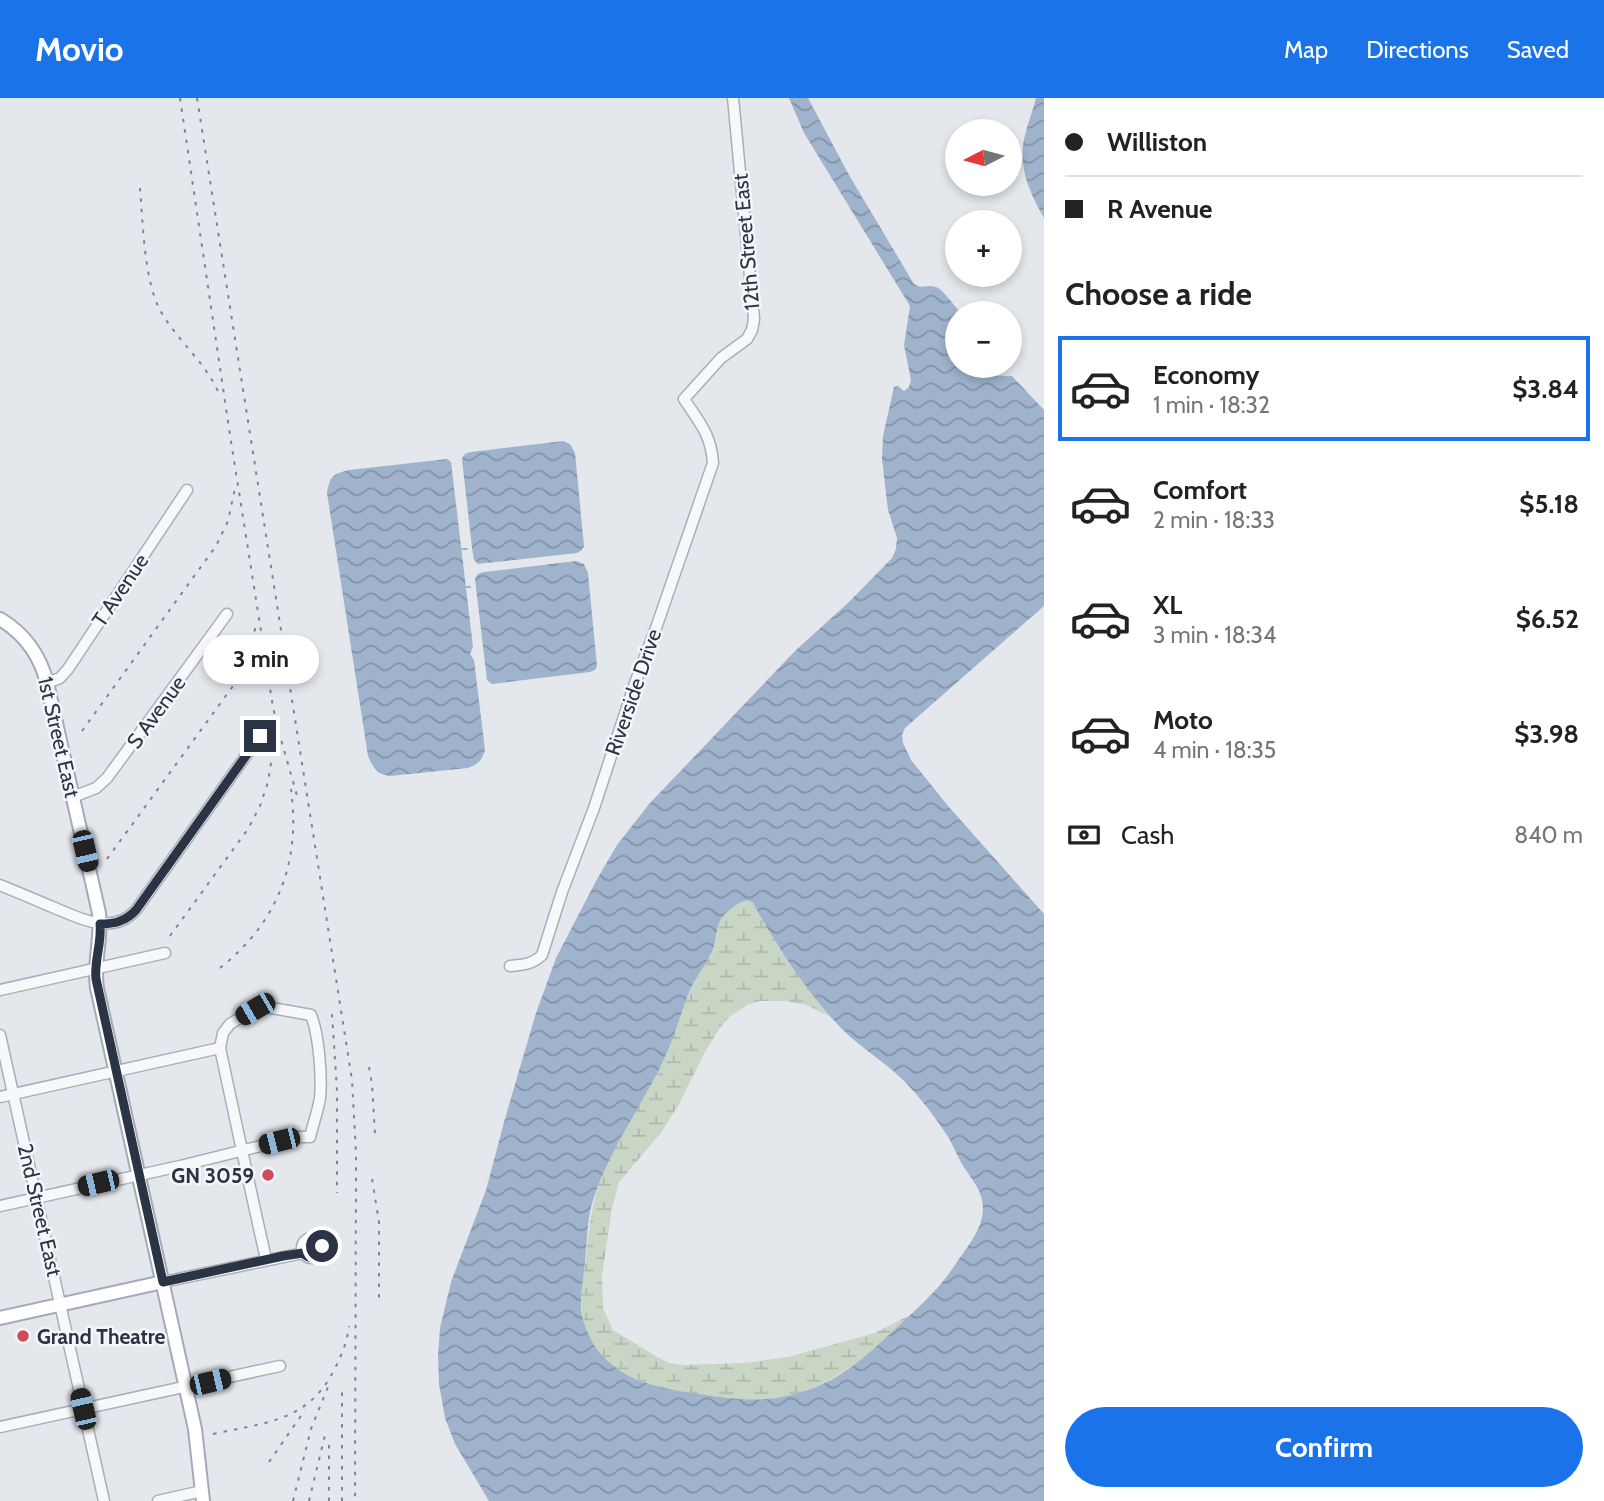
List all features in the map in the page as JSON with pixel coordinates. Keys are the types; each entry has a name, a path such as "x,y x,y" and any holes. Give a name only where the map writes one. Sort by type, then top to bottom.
{"main road":[{"name":"1st Street East","path":"0,619 16,630 30,645 40,662 47,683 100,924 95,970 97,988 197,1438 202,1496"},
{"path":"0,1318 163,1282"}],"street":[{"name":"12th Street East","path":"684,399 721,358 747,339 754,319 733,98"},
{"name":"Riverside Drive","path":"510,966 525,965 536,961 542,955 713,463 708,436 684,399"},
{"name":"T Avenue","path":"47,683 60,678 68,669 187,490"},
{"name":"S Avenue","path":"73,797 96,788 107,778 227,614"},
{"path":"0,885 84,920 100,924 119,922 136,910 260,736"},
{"path":"0,990 165,953"},
{"path":"0,1206 139,1175 242,1151 298,1137 310,1137 320,1098 315,1026 311,1015 266,1007 255,1009 230,1024 223,1033 220,1048 242,1151 266,1259"},
{"name":"2nd Street East","path":"0,1035 104,1501"},
{"path":"0,1097 220,1048"},
{"path":"163,1282 303,1253"},
{"path":"0,1427 280,1366"},
{"path":"158,1501 202,1496"}],"green space":[{"path":"748,900 753,903 779,948 831,1017 806,1005 785,1001 760,1001 747,1005 729,1017 719,1029 660,1134 619,1182 612,1208 602,1276 603,1308 613,1330 669,1363 683,1365 744,1363 788,1357 875,1333 914,1313 874,1349 830,1380 797,1394 757,1400 678,1391 641,1381 624,1373 609,1363 587,1333 581,1299 590,1220 600,1181 666,1053 693,985 712,953 720,921 734,906"}],"water":[{"path":"789,98 808,98 849,175 914,284 920,287 933,286 951,301 945,301 945,378 1014,378 1044,410 1044,606 905,728 902,735 911,760 1044,914 1044,1501 489,1501 455,1444 445,1418 439,1384 440,1328 451,1282 486,1190 536,1013 556,958 617,845 650,803 795,651 892,558 897,538 888,510 882,459 883,436 894,387 898,386 904,391 911,380 904,345 910,306 804,133","holes":["748,900 753,903 772,936 827,1013 847,1034 903,1080 934,1116 981,1195 983,1209 980,1225 943,1281 919,1307 863,1358 831,1380 794,1394 754,1400 656,1386 617,1369 596,1348 585,1325 581,1304 591,1207 606,1168 664,1059 691,988 712,952 721,919 729,910"]},
{"path":"1036,98 1044,98 1044,218 1026,178 1022,157 1025,135"},
{"path":"563,441 570,444 575,453 584,546 582,550 577,553 478,564 474,560 472,548 462,459 466,453"},
{"path":"447,459 451,462 473,647 470,654 474,660 485,750 479,762 468,768 390,776 376,770 368,756 327,493 331,479 344,471"},
{"path":"576,561 584,564 588,573 597,666 595,670 492,684 487,680 475,579 479,573"}],"waterway":[{"path":"462,549 467,549"}],"railway":[{"path":"180,98 273,707 298,799"},
{"path":"197,98 352,1080 356,1153 355,1501"},
{"path":"140,188 145,251 155,298 167,321 207,372 219,394"},
{"path":"82,731 216,546 228,521 235,488"},
{"path":"107,859 233,686 249,654 256,625"},
{"path":"170,936 248,829 260,806 271,763 267,718"},
{"path":"220,968 257,931 281,889 292,841 291,789"},
{"path":"332,1014 337,1090 337,1193"},
{"path":"369,1067 375,1134"},
{"path":"372,1179 379,1222 379,1298"},
{"path":"213,1434 282,1418 310,1401 322,1389 336,1366 349,1326"},
{"path":"293,1501 311,1429 328,1387"},
{"path":"342,1390 342,1501"},
{"path":"269,1462 305,1410"},
{"path":"309,1501 325,1435"},
{"path":"329,1445 329,1501"}],"place":[{"name":"GN 3059","path":"268,1175"},
{"name":"Grand Theatre","path":"23,1336"}],"route":[{"path":"260,736 136,910 119,922 100,924 95,962 97,988 163,1282 283,1256 303,1253 313,1258 321,1252 322,1246"}]}
